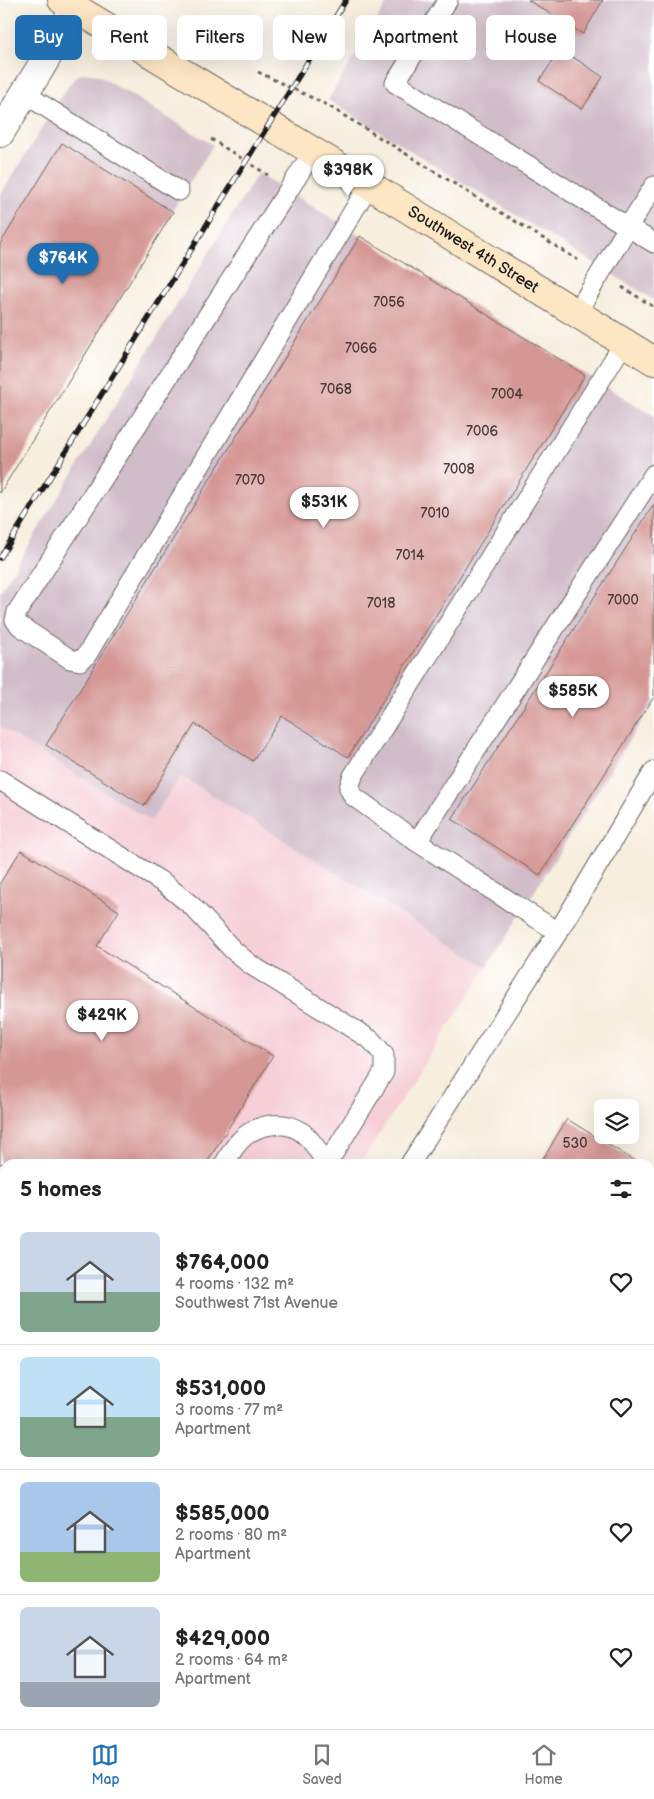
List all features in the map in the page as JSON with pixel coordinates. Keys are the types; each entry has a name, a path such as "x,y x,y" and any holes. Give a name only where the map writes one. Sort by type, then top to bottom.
{"street":[{"path":"0,133 25,94 69,4"},
{"name":"Southwest 4th Street","path":"69,4 370,185 654,361"}],"lane":[{"path":"448,0 394,83 654,243"},
{"path":"25,94 179,191"},
{"path":"313,152 17,612 15,620 20,626 70,659 80,661 86,656 370,185"},
{"path":"576,314 654,186"},
{"path":"558,932 417,842 353,796 350,788 353,776 624,343"},
{"path":"417,842 654,474"},
{"path":"413,1159 558,932 654,771"},
{"path":"0,780 165,884 192,906 233,950 251,965 371,1040 376,1045 384,1055 384,1072 330,1159"},
{"path":"227,1159 231,1151 245,1136 265,1125 285,1124 302,1133 316,1147 324,1159"}],"path":[{"path":"258,72 327,105 654,307"},
{"path":"211,139 290,188"}],"shaded area":[{"path":"389,0 654,0 654,300 328,100 355,56 355,60 476,60 476,15 380,15"},
{"path":"85,73 98,75 213,145 0,489 0,196 68,86 76,76"},
{"path":"258,173 654,416 654,701 487,967 181,776 151,821 0,727 0,592"},
{"path":"0,727 151,821 181,776 487,967 363,1159 0,1159"}],"building":[{"path":"528,0 603,0 583,34 575,29 575,15 552,15"},
{"path":"575,58 603,77 582,109 539,81 553,60 575,60"},
{"path":"62,143 173,212 0,493 0,244"},
{"path":"360,236 585,375 348,757 282,716 253,761 195,724 144,806 46,745"},
{"path":"654,504 654,697 540,875 452,819"},
{"path":"21,850 119,911 97,946 273,1056 209,1159 0,1159 0,883"},
{"path":"567,1119 594,1136 594,1144 608,1144 632,1159 543,1159"}],"railway":[{"path":"0,558 346,0"}]}
